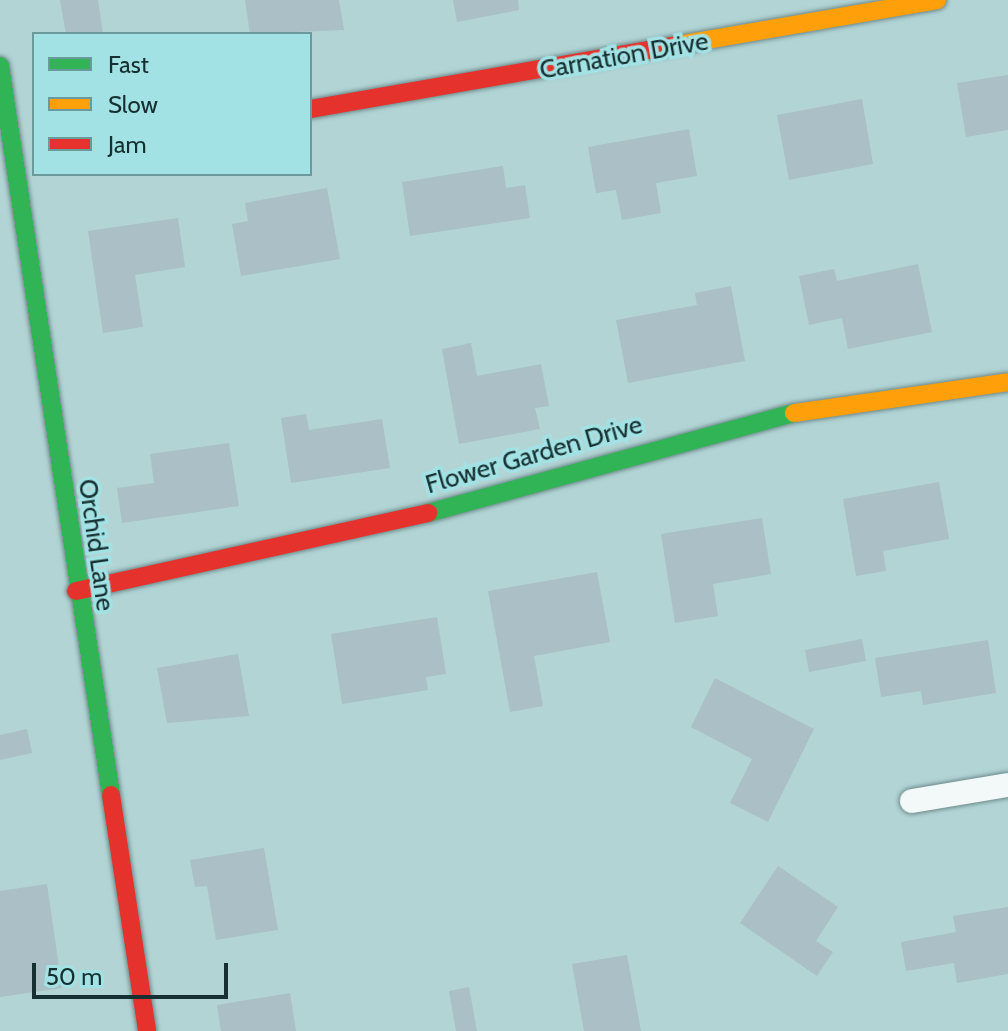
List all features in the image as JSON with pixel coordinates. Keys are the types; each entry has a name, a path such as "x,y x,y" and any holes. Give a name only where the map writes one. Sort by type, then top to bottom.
{"street":[{"name":"Carnation Drive","path":"312,109 937,0"},
{"name":"Orchid Lane","path":"0,66 24,158 76,591 147,1031"},
{"name":"Flower Garden Drive","path":"76,591 425,514 800,411 1008,382"},
{"path":"912,801 1008,785"}],"building":[{"path":"60,0 98,0 103,32 66,32"},
{"path":"245,0 339,0 344,30 250,32"},
{"path":"453,0 518,0 519,10 457,22"},
{"path":"1008,75 1008,130 966,137 957,83"},
{"path":"862,99 873,164 789,180 777,115"},
{"path":"689,129 697,176 656,183 661,213 622,220 616,190 596,193 588,147"},
{"path":"503,166 506,188 525,185 530,218 410,236 402,182"},
{"path":"327,188 340,259 241,276 232,224 248,221 245,203"},
{"path":"178,218 185,267 135,275 143,327 103,333 88,231"},
{"path":"918,264 932,332 848,349 842,318 809,325 799,276 834,269 837,281"},
{"path":"731,286 745,361 628,383 616,320 697,305 695,293"},
{"path":"471,343 477,376 541,364 549,406 535,408 540,429 459,444 442,349"},
{"path":"306,414 309,430 382,419 390,468 291,483 281,418"},
{"path":"229,443 239,506 122,523 117,488 154,483 150,454"},
{"path":"939,482 949,539 883,551 886,571 856,576 843,499"},
{"path":"762,518 771,574 713,584 718,616 675,623 661,534"},
{"path":"597,572 610,642 534,656 543,706 510,712 488,591"},
{"path":"437,617 446,674 426,677 428,690 342,704 331,634"},
{"path":"862,639 866,661 809,672 805,650"},
{"path":"988,640 996,693 923,705 921,691 881,697 875,658"},
{"path":"238,654 249,716 167,723 157,668"},
{"path":"715,678 814,729 768,822 730,803 752,759 691,727"},
{"path":"27,729 32,753 0,760 0,735"},
{"path":"264,848 278,930 216,940 207,886 195,887 190,860"},
{"path":"778,866 838,907 816,941 833,952 817,976 740,923"},
{"path":"47,884 62,988 0,997 0,891"},
{"path":"1008,907 1008,974 957,983 954,963 906,971 901,942 956,932 953,916"},
{"path":"627,955 641,1031 584,1031 572,964"},
{"path":"469,987 477,1031 456,1031 449,991"},
{"path":"290,993 296,1031 221,1031 217,1005"}],"traffic: fast":[{"path":"0,66 111,795"},
{"path":"428,513 794,413"}],"traffic: slow":[{"path":"677,45 937,0"},
{"path":"794,413 1008,382"}],"traffic: jam":[{"path":"312,109 677,45"},
{"path":"76,591 428,513"},
{"path":"111,795 147,1031"}]}
